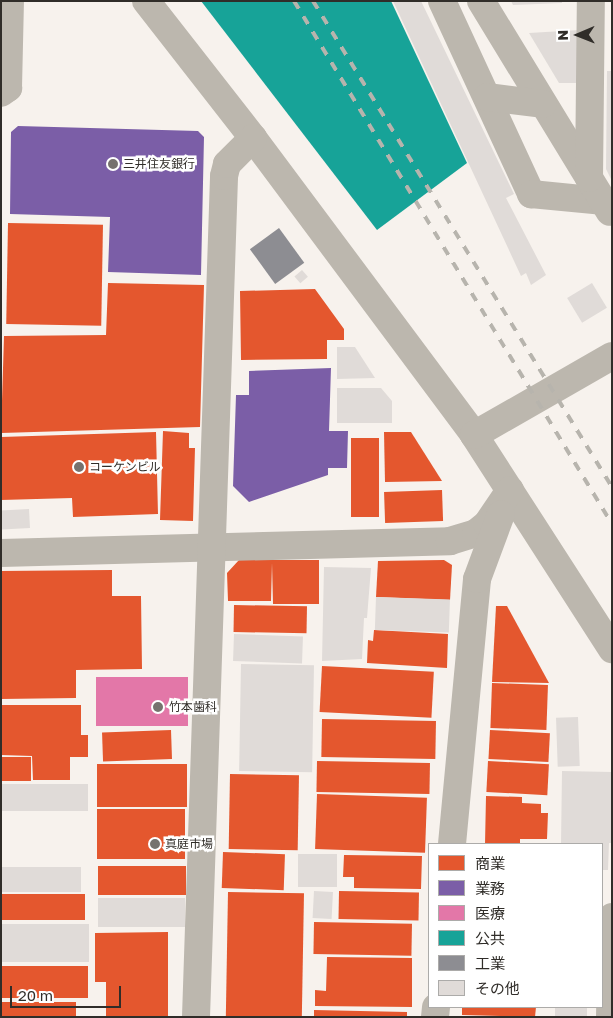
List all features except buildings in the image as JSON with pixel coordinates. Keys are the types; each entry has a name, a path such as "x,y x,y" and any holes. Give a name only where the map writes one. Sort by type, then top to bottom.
{"street":[{"path":"1,92 8,88 10,1"},
{"path":"146,1 253,138 474,435 612,649"},
{"path":"442,1 531,194 601,198"},
{"path":"481,1 601,198"},
{"path":"591,1 601,198"},
{"path":"486,97 543,104"},
{"path":"196,1017 210,547 224,176 227,164 253,138"},
{"path":"474,435 612,356"},
{"path":"1,553 450,541 476,533 487,524 510,490"},
{"path":"452,843 477,579 510,490"},
{"path":"610,1017 612,917"}],"railway":[{"path":"294,1 612,524"},
{"path":"313,1 612,487"}],"place":[{"name":"三井住友銀行","path":"113,164"},
{"name":"コーケンビル","path":"79,467"},
{"name":"竹本歯科","path":"158,707"},
{"name":"真庭市場","path":"155,844"}]}
